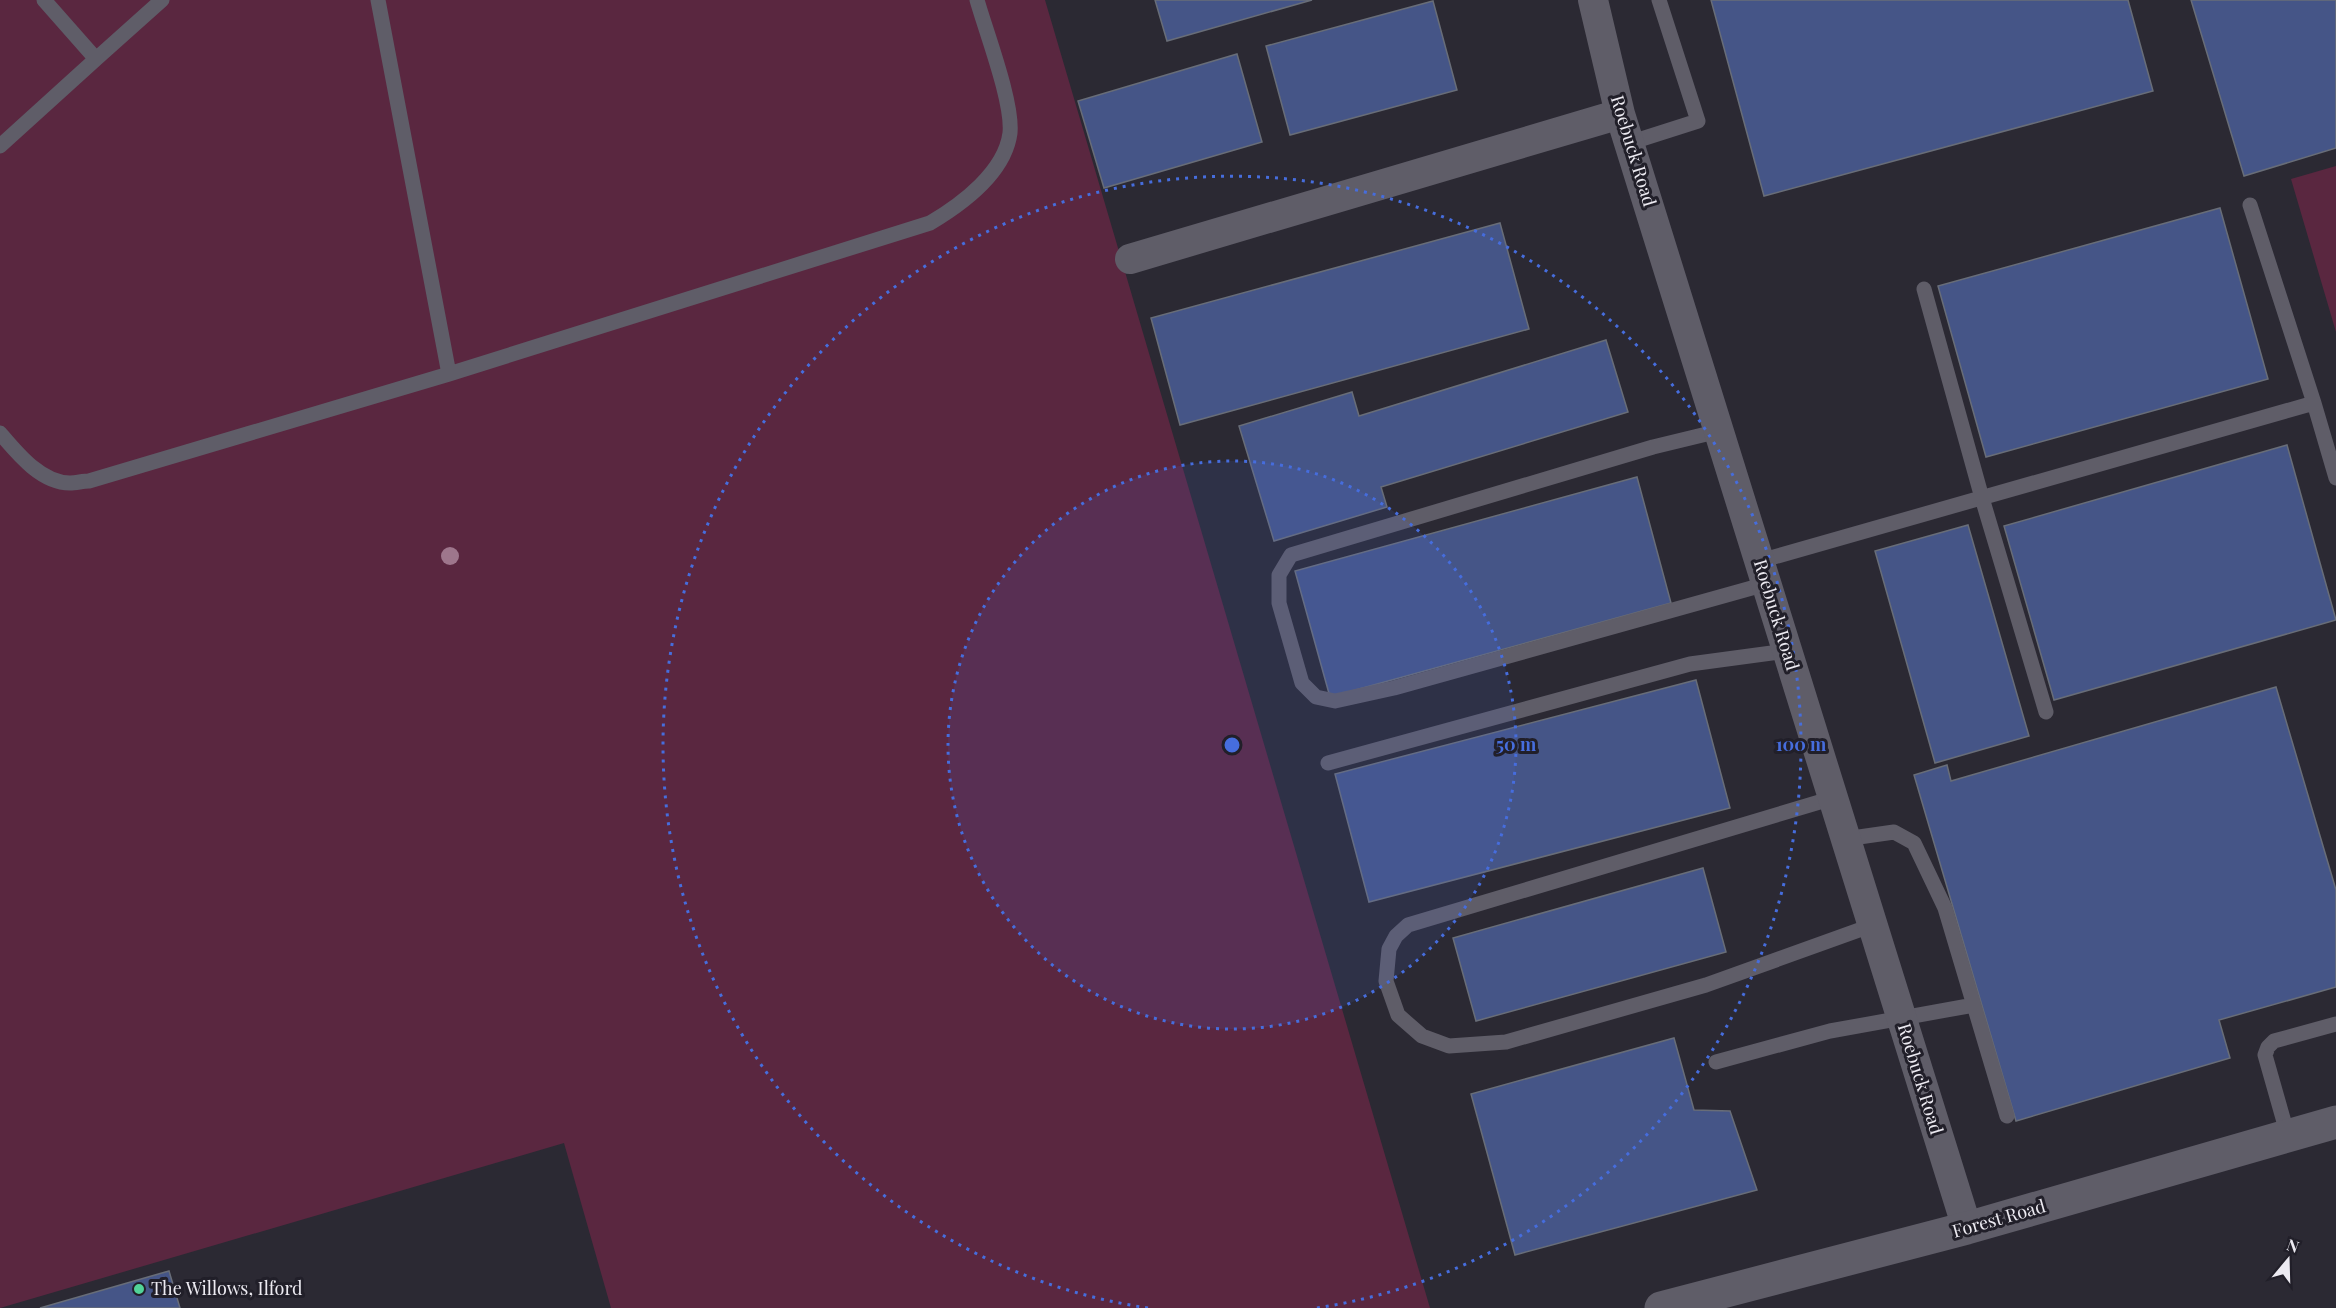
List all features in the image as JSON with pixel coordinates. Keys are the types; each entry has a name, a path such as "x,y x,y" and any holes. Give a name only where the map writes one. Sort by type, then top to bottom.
{"street":[{"name":"Roebuck Road","path":"1593,0 1620,114 1967,1228"},
{"path":"1130,259 1620,114"},
{"name":"Forest Road","path":"1661,1308 1967,1228 2336,1122"}],"lane":[{"path":"44,0 96,59"},
{"path":"0,146 162,0"},
{"path":"378,0 449,374"},
{"path":"0,433 21,456 43,474 67,483 89,481 449,374 930,224 951,211 994,171 1006,150 1010,132 1009,111 976,0"},
{"path":"1629,143 1698,121 1659,0"},
{"path":"2250,205 2336,478"},
{"path":"1924,289 1982,498 2046,712"},
{"path":"1719,431 1653,447 1291,555 1279,575 1279,603 1302,683 1316,697 1335,701 1394,688 1763,572 1982,498 2314,403"},
{"path":"1328,763 1690,664 1787,651"},
{"path":"1833,798 1408,925 1396,936 1389,949 1386,981 1398,1014 1422,1036 1449,1046 1506,1042 1706,984 1873,925"},
{"path":"1845,839 1894,832 1914,843 1945,908 2007,1116"},
{"path":"1716,1062 1830,1031 1974,1005"},
{"path":"2288,1136 2265,1055 2268,1047 2274,1041 2336,1024"}],"shaded area":[{"path":"0,0 1045,0 1430,1308 611,1308 564,1143 0,1308"},
{"path":"2336,166 2336,332 2291,179"}],"building":[{"path":"1155,0 1312,0 1167,41"},
{"path":"1711,0 2128,0 2153,91 1764,196"},
{"path":"2191,0 2336,0 2336,148 2244,176"},
{"path":"1433,1 1457,90 1290,135 1266,46"},
{"path":"1237,54 1262,142 1104,188 1078,101"},
{"path":"2220,208 2268,379 1986,457 1938,286"},
{"path":"1500,223 1529,329 1180,425 1151,318"},
{"path":"1606,340 1628,412 1381,487 1387,507 1274,541 1239,426 1352,392 1359,416"},
{"path":"2287,445 2336,620 2054,700 2004,526"},
{"path":"1637,477 1671,603 1330,697 1295,571"},
{"path":"1968,525 2029,736 1935,763 1875,551"},
{"path":"1696,680 1730,808 1369,902 1335,774"},
{"path":"2276,687 2336,890 2336,987 2219,1020 2230,1058 2016,1121 1914,775 1947,765 1951,781"},
{"path":"1703,868 1726,952 1476,1021 1453,938"},
{"path":"1674,1038 1694,1110 1730,1111 1757,1190 1515,1255 1471,1094"},
{"name":"The Willows, Ilford","path":"169,1271 180,1308 40,1308"}],"place":[{"name":"The Willows, Ilford","path":"139,1289"}]}
